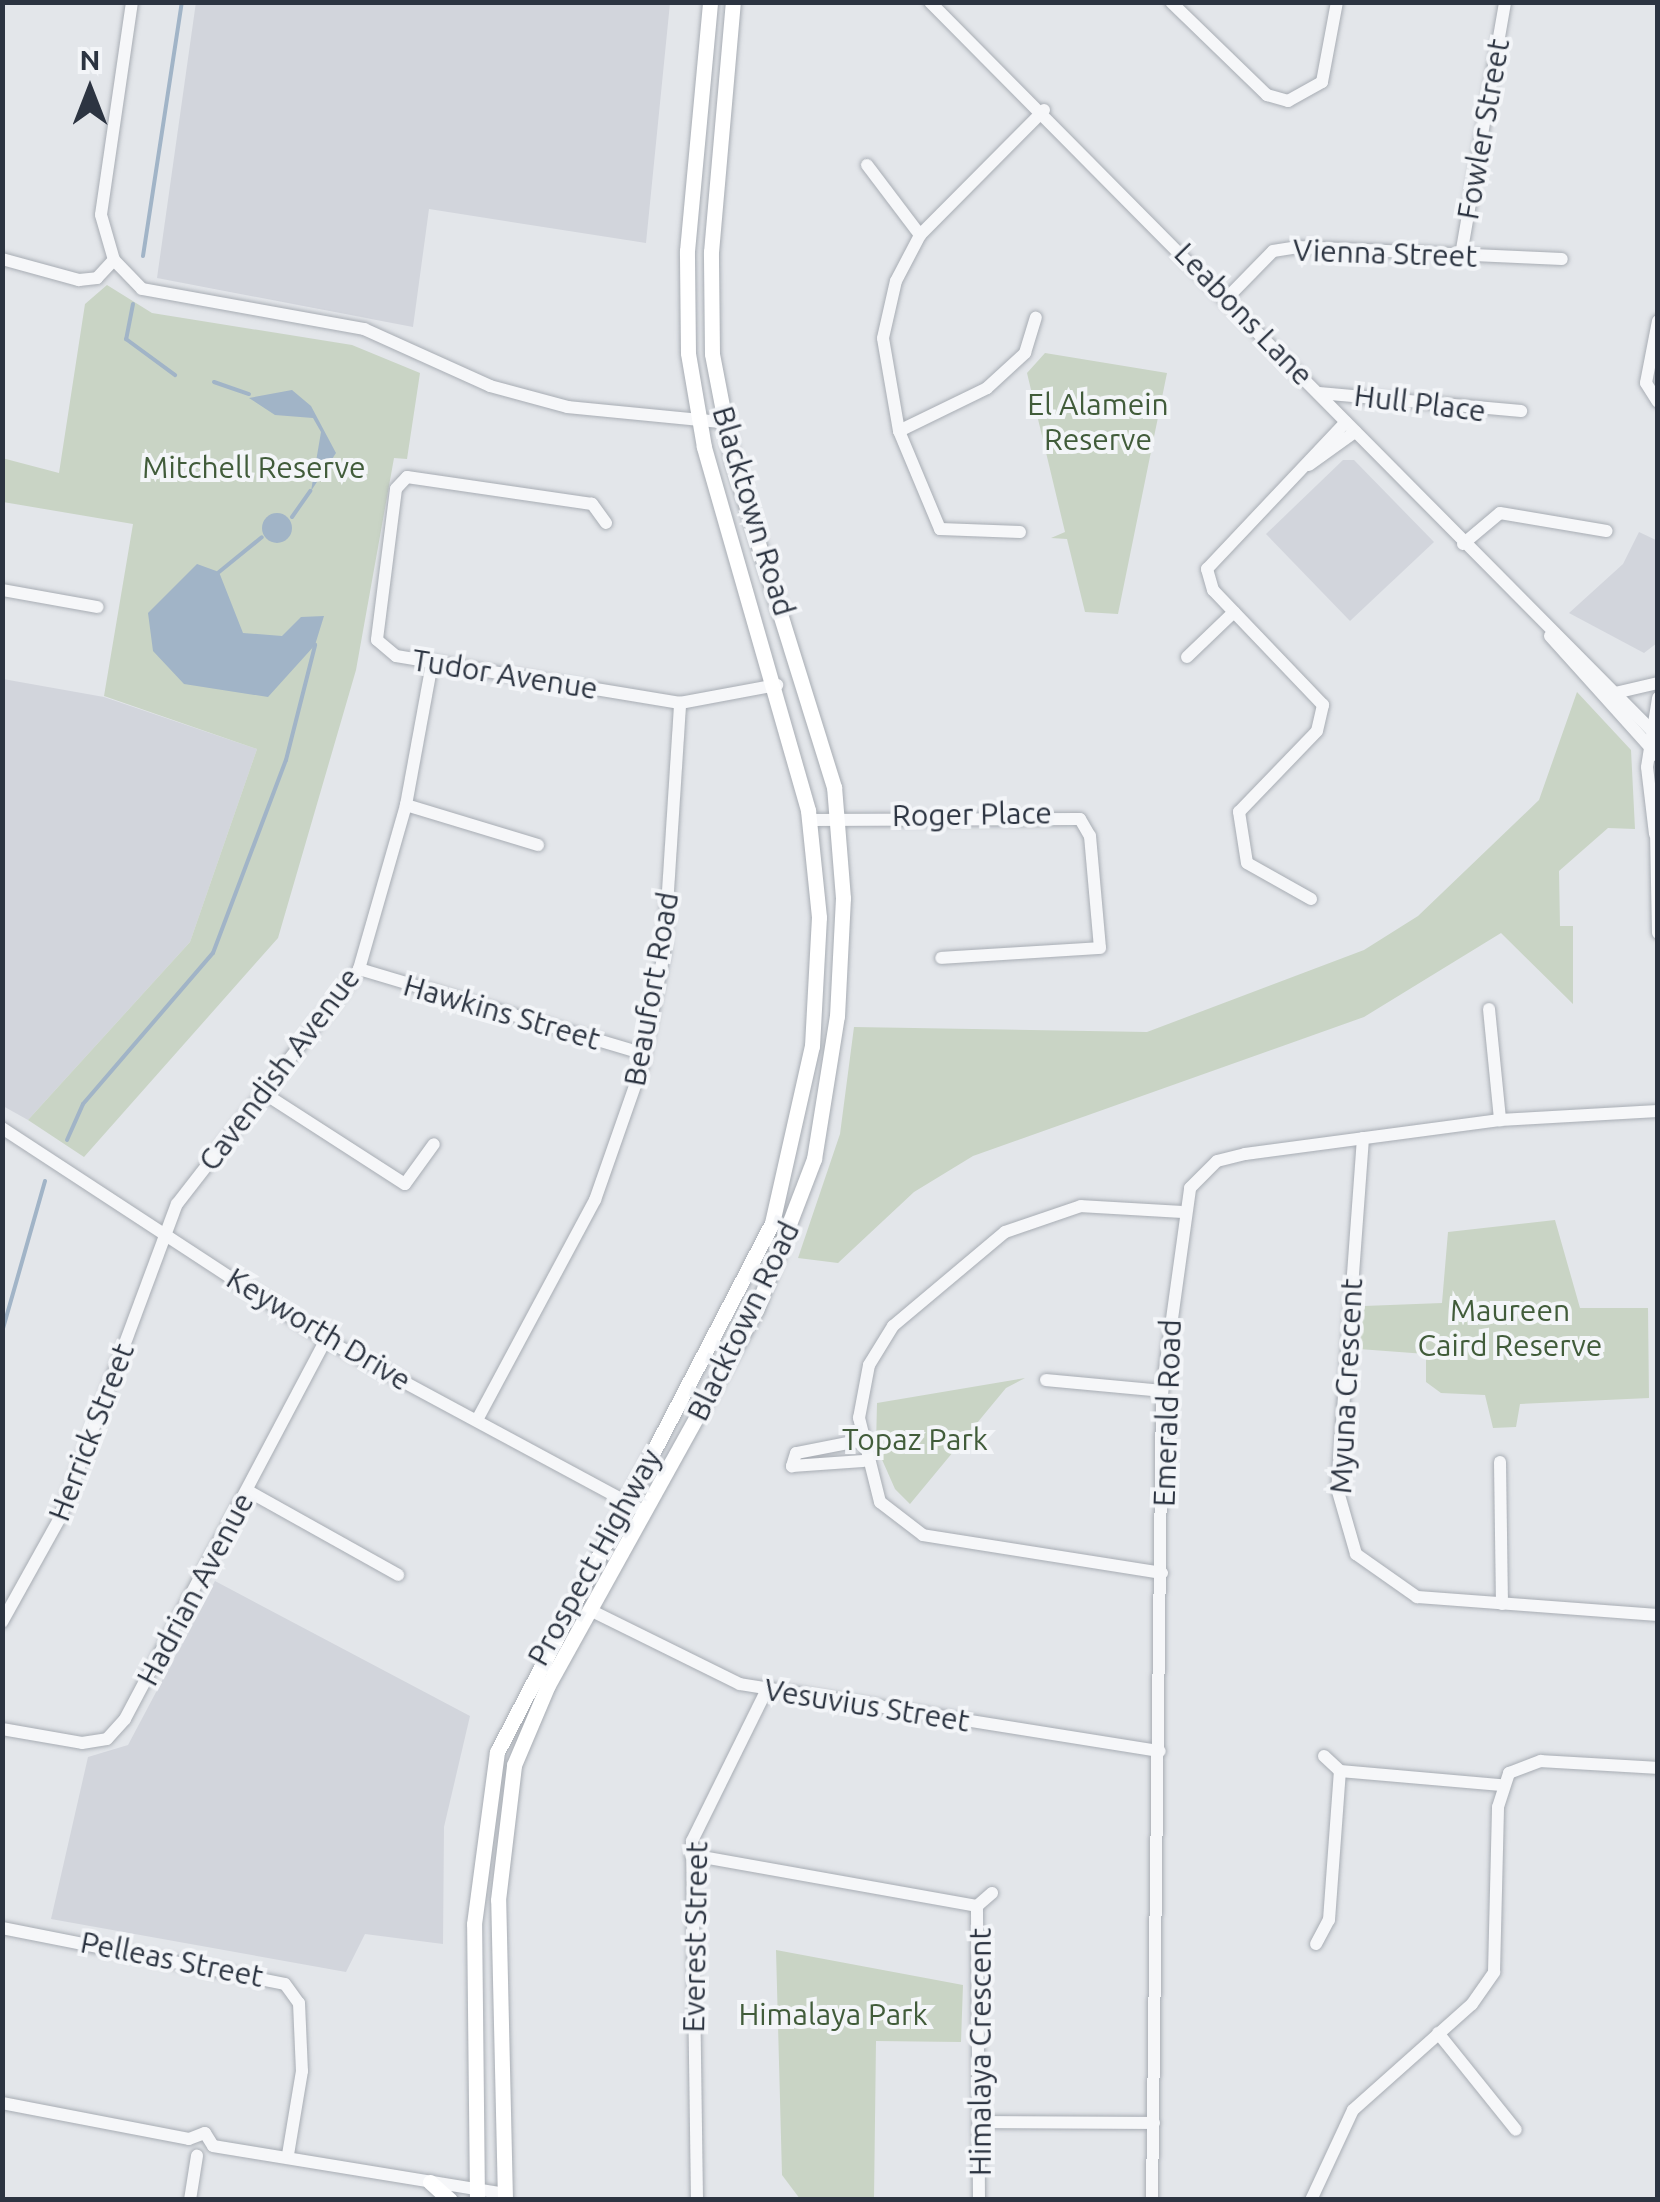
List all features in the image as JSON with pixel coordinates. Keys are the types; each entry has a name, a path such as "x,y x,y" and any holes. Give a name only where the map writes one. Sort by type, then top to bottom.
{"main road":[{"name":"Blacktown Road","path":"710,2 687,250 700,423 730,530"},
{"name":"Blacktown Road","path":"505,2197 498,1900 509,1788 528,1726 756,1310 814,1160 841,969 839,817 797,646 722,422 710,275 733,2"},
{"name":"Prospect Highway","path":"477,2195 474,1924 497,1752 626,1500 742,1289 790,1169 812,1046 819,917 809,820 777,685 730,530"},
{"path":"430,2182 450,2200"}],"street":[{"path":"132,2 101,214 114,260 167,300 350,325 519,396 700,423 722,422"},
{"name":"Leabons Lane","path":"930,2 1044,110 1228,297 1653,742"},
{"path":"1170,2 1267,95 1292,102 1322,82 1337,2"},
{"name":"Fowler Street","path":"1461,255 1506,2"},
{"path":"1020,532 940,529 899,431 883,338 896,281 920,235 1044,110"},
{"path":"867,165 920,235"},
{"name":"Vienna Street","path":"1228,297 1273,251 1296,247 1562,259"},
{"path":"2,259 79,280 97,278 114,260"},
{"path":"899,431 986,388 1025,353 1036,318"},
{"path":"1658,321 1646,382 1658,402"},
{"name":"Hull Place","path":"1320,393 1521,411"},
{"path":"1311,899 1248,863 1239,812 1317,731 1324,705 1234,612 1207,569 1350,427"},
{"name":"Tudor Avenue","path":"606,523 592,504 407,477 396,489 373,628 396,656 680,703 777,685"},
{"path":"1463,544 1500,513 1606,531"},
{"path":"2,590 97,606"},
{"path":"1187,657 1234,612"},
{"name":"Leabons Lane","path":"1549,634 1614,693 1653,742"},
{"name":"Cavendish Avenue","path":"164,1234 176,1204 358,970 406,806 432,662"},
{"path":"1614,693 1658,682"},
{"path":"1658,698 1653,742 1658,932"},
{"name":"Beaufort Road","path":"476,1420 595,1200 645,1054 664,953 680,703"},
{"path":"406,806 538,844"},
{"name":"Roger Place","path":"809,820 1060,812 1086,825 1100,948 941,958"},
{"name":"Hawkins Street","path":"358,970 645,1054"},
{"path":"1488,1009 1500,1120"},
{"path":"262,1092 406,1184 434,1144"},
{"name":"Emerald Road","path":"1152,2200 1162,1391 1181,1212 1190,1188 1217,1161 1500,1120 1658,1111"},
{"name":"Keyworth Drive","path":"2,1128 326,1340 646,1512"},
{"name":"Myuna Crescent","path":"1363,1138 1338,1460 1342,1524 1356,1554 1390,1585 1417,1597 1658,1615"},
{"path":"1162,1573 923,1535 880,1502 858,1441 869,1365 893,1326 981,1248 1082,1206 1181,1212"},
{"name":"Herrick Street","path":"2,1622 60,1518 164,1234"},
{"name":"Hadrian Avenue","path":"2,1729 107,1740 248,1490 326,1340"},
{"path":"1046,1380 1162,1391"},
{"path":"858,1441 796,1453 792,1466 863,1461"},
{"path":"1500,1462 1502,1604"},
{"path":"248,1490 398,1575"},
{"name":"Vesuvius Street","path":"590,1610 766,1690 1160,1751"},
{"name":"Everest Street","path":"697,2200 691,1856 700,1818 766,1690"},
{"path":"1324,1756 1340,1771 1501,1786 1541,1760 1658,1768"},
{"path":"1316,1944 1330,1920 1332,1784 1340,1771"},
{"path":"1311,2200 1353,2110 1438,2032 1494,1972 1501,1786"},
{"name":"Himalaya Crescent","path":"691,1856 977,1906"},
{"name":"Himalaya Crescent","path":"979,2200 977,1906 992,1893"},
{"name":"Pelleas Street","path":"2,1928 285,1984 298,2003 302,2072 288,2155"},
{"path":"1438,2032 1516,2130"},
{"path":"2,2103 189,2139 206,2132 213,2146"},
{"path":"980,2122 1154,2124"},
{"path":"189,2139 198,2156 190,2200"},
{"path":"198,2156 213,2146 288,2155 477,2195 505,2197"}],"shaded area":[{"path":"196,2 670,3 646,243 429,209 413,327 157,278"},
{"path":"1343,460 1354,460 1434,542 1350,621 1266,534"},
{"path":"1639,532 1658,541 1657,643 1644,653 1569,613 1623,564"},
{"path":"3,679 104,697 257,749 190,942 28,1120 3,1106"},
{"path":"215,1581 470,1716 444,1827 443,1944 365,1934 346,1972 51,1919 88,1757 128,1745"}],"green space":[{"name":"Mitchell Reserve","path":"107,285 152,313 352,345 420,373 407,459 394,458 356,670 278,938 84,1157 28,1120 190,942 257,749 104,696 133,524 3,502 2,458 59,473 85,304"},
{"name":"El Alamein Reserve","path":"1045,353 1167,373 1118,614 1085,612 1067,539 1051,538 1065,532 1027,373"},
{"path":"1577,692 1631,750 1635,829 1608,828 1559,871 1560,926 1573,926 1573,1004 1501,933 1364,1017 973,1156 914,1192 838,1263 798,1258 840,1134 854,1027 1147,1032 1364,950 1418,916 1539,800"},
{"name":"Maureen Caird Reserve","path":"1555,1220 1580,1308 1648,1308 1649,1398 1520,1404 1516,1427 1493,1428 1485,1395 1441,1393 1426,1382 1426,1354 1359,1349 1364,1306 1442,1303 1448,1232"},
{"name":"Topaz Park","path":"1025,1378 1006,1388 910,1504 895,1489 876,1446 877,1403"},
{"name":"Himalaya Park","path":"776,1950 963,1985 961,2042 876,2041 874,2199 800,2199 782,2175"}],"water":[{"path":"292,390 311,406 336,453 311,491 321,432 313,418 275,415 249,398"},
{"path":"277,513 288,517 292,528 288,539 277,543 266,539 262,528 266,517"},
{"path":"197,564 219,572 243,633 282,636 301,617 324,616 315,645 268,697 184,684 153,651 148,613"}],"waterway":[{"path":"143,256 182,2"},
{"path":"133,304 126,339 175,375"},
{"path":"214,382 249,394"},
{"path":"292,517 310,491"},
{"path":"219,572 262,537"},
{"path":"67,1140 83,1104 213,953 286,760 315,645"},
{"path":"2,1332 45,1181"}]}
